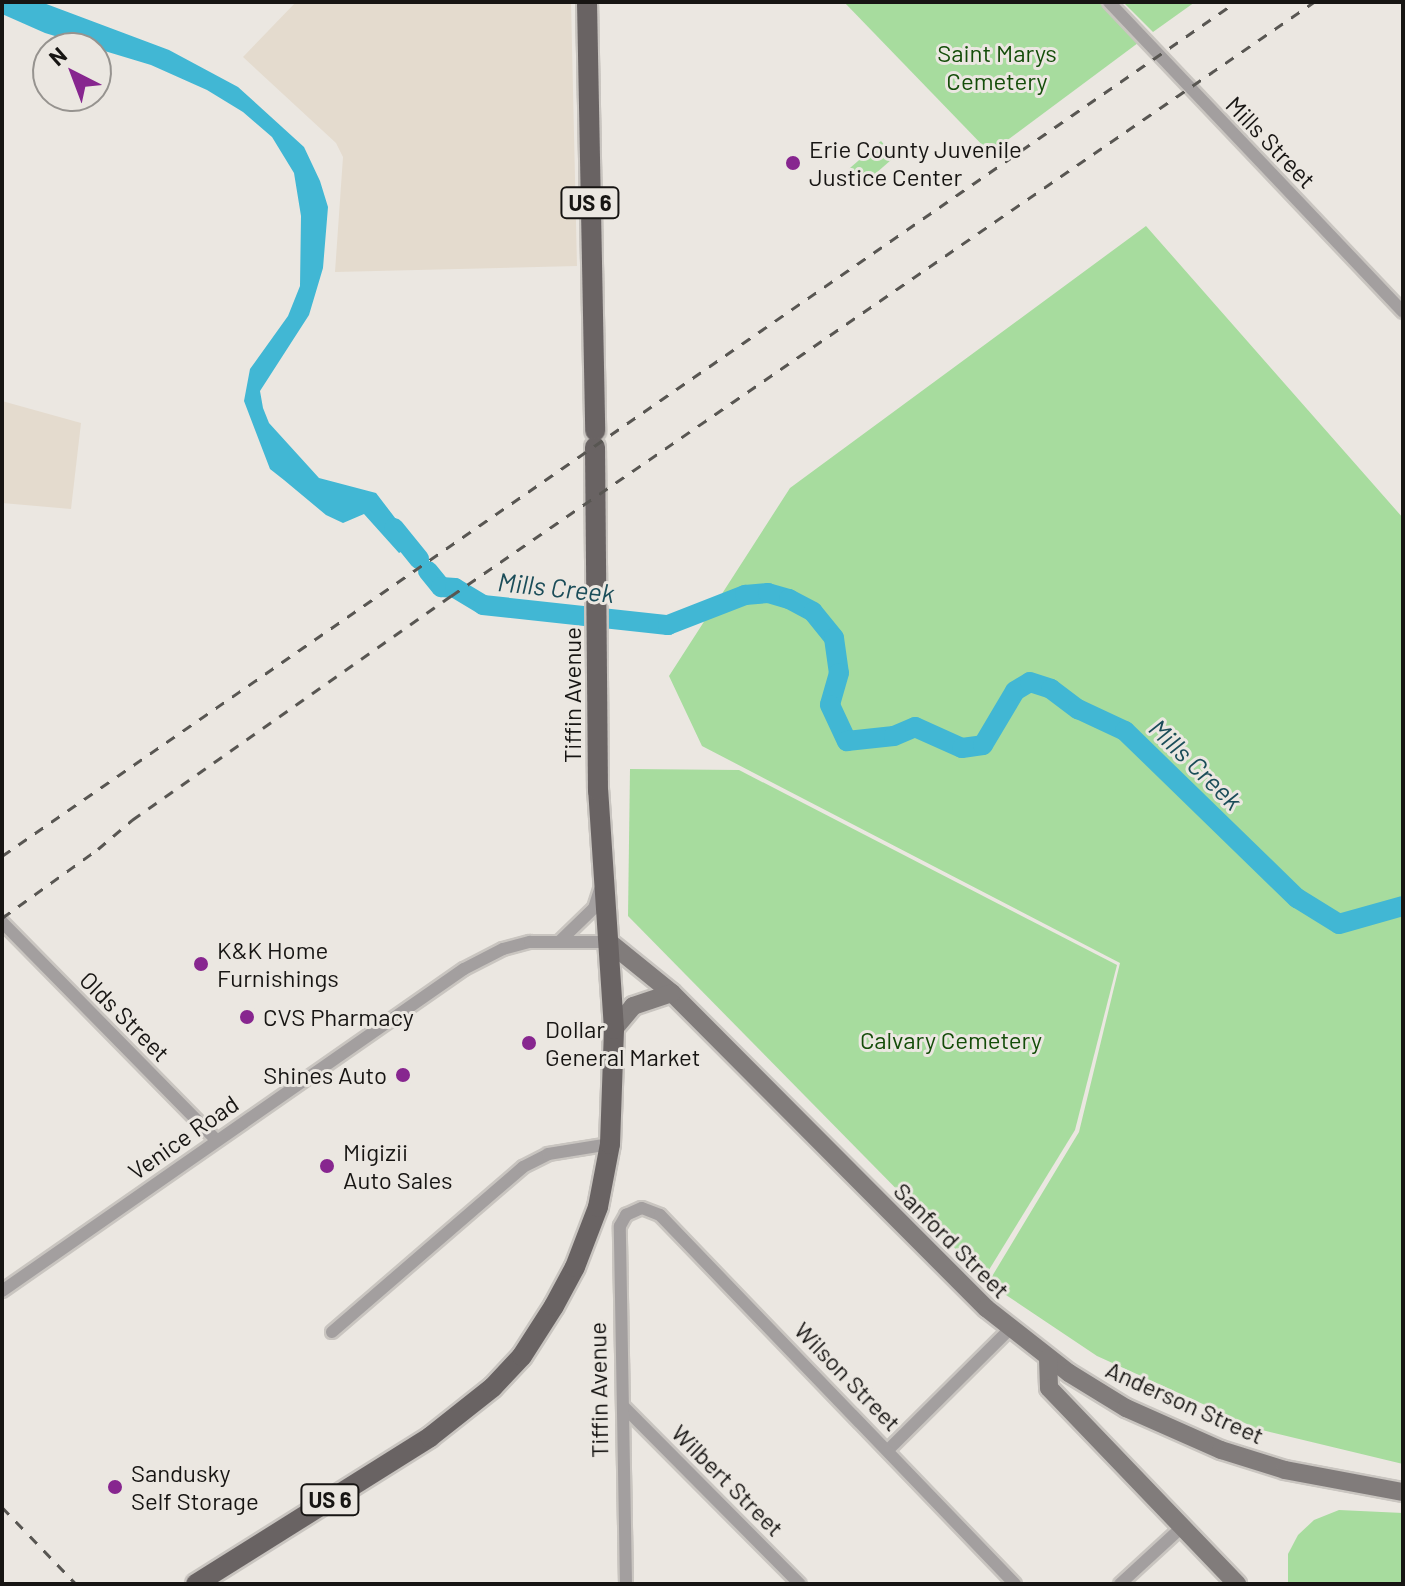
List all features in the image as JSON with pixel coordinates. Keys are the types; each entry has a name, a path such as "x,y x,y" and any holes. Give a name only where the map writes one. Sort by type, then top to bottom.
{"main road":[{"name":"Tiffin Avenue","path":"587,2 598,601 598,791 609,942"},
{"name":"Sanford Street","path":"609,942 672,993 1009,1330 1048,1358"},
{"name":"US 6","path":"196,1584 430,1437 493,1387 522,1356 575,1267 598,1207 610,1144 614,1029 609,942"},
{"path":"614,1029 633,1006 672,993"},
{"path":"1048,1358 1049,1388 1237,1584"},
{"name":"Anderson Street","path":"1048,1358 1126,1408 1221,1450 1285,1470 1403,1492"}],"street":[{"name":"Mills Street","path":"1109,2 1403,312"},
{"path":"561,940 594,908 605,876"},
{"name":"Olds Street","path":"2,922 216,1140"},
{"name":"Venice Road","path":"2,1291 464,969 503,949 530,942 609,942"},
{"path":"332,1332 523,1167 548,1154 610,1144"},
{"name":"Tiffin Avenue","path":"626,1584 620,1226 626,1215 642,1208"},
{"name":"Wilson Street","path":"642,1208 660,1215 889,1449 1015,1584"},
{"path":"889,1449 1009,1330"},
{"name":"Wilbert Street","path":"625,1408 800,1584"},
{"path":"1120,1584 1182,1527"}],"shaded area":[{"path":"296,2 571,2 577,266 335,272 343,157 336,143 243,57"},
{"path":"2,401 81,423 71,509 2,503"}],"green space":[{"name":"Saint Marys Cemetery","path":"844,2 1099,2 1138,43 990,153"},
{"path":"1123,2 1195,2 1153,32"},
{"path":"881,141 895,157 862,185 849,169"},
{"path":"1146,226 1403,518 1403,1464 1258,1429 1097,1356 988,1283 1079,1132 1120,963 702,746 669,676 790,488"},
{"name":"Calvary Cemetery","path":"630,769 739,770 1117,965 1075,1130 984,1278 628,916"},
{"path":"1339,1510 1403,1513 1403,1584 1288,1584 1288,1554 1298,1535 1314,1520"}],"water":[{"path":"2,2 41,2 169,50 238,87 304,147 328,207 323,268 309,315 260,391 263,408 269,423 319,478 376,493 415,544 399,553 364,514 343,523 326,515 270,469 244,401 250,369 288,316 300,286 301,216 294,173 272,137 243,112 207,90 151,65 112,53 112,32 43,32 2,14"}],"waterway":[{"name":"Mills Creek","path":"394,528 419,559"},
{"name":"Mills Creek","path":"428,571 441,587 455,588 483,605 668,625 745,595 768,593 789,599 813,612 834,638 839,673 830,705 847,741 894,736 915,727 962,748 983,745 1015,691 1030,682 1051,689 1078,709 1125,731 1297,898 1339,924 1403,906"}],"railway":[{"path":"2,856 1236,2"},
{"path":"2,918 98,849 132,820 451,596 1314,2"},
{"path":"2,1507 76,1584"}],"place":[{"name":"Erie County Juvenile Justice Center","path":"793,163"},
{"name":"K&K Home Furnishings","path":"201,964"},
{"name":"CVS Pharmacy","path":"247,1017"},
{"name":"Dollar General Market","path":"529,1043"},
{"name":"Shines Auto","path":"403,1075"},
{"name":"Migizii Auto Sales","path":"327,1166"},
{"name":"Sandusky Self Storage","path":"115,1487"}]}
